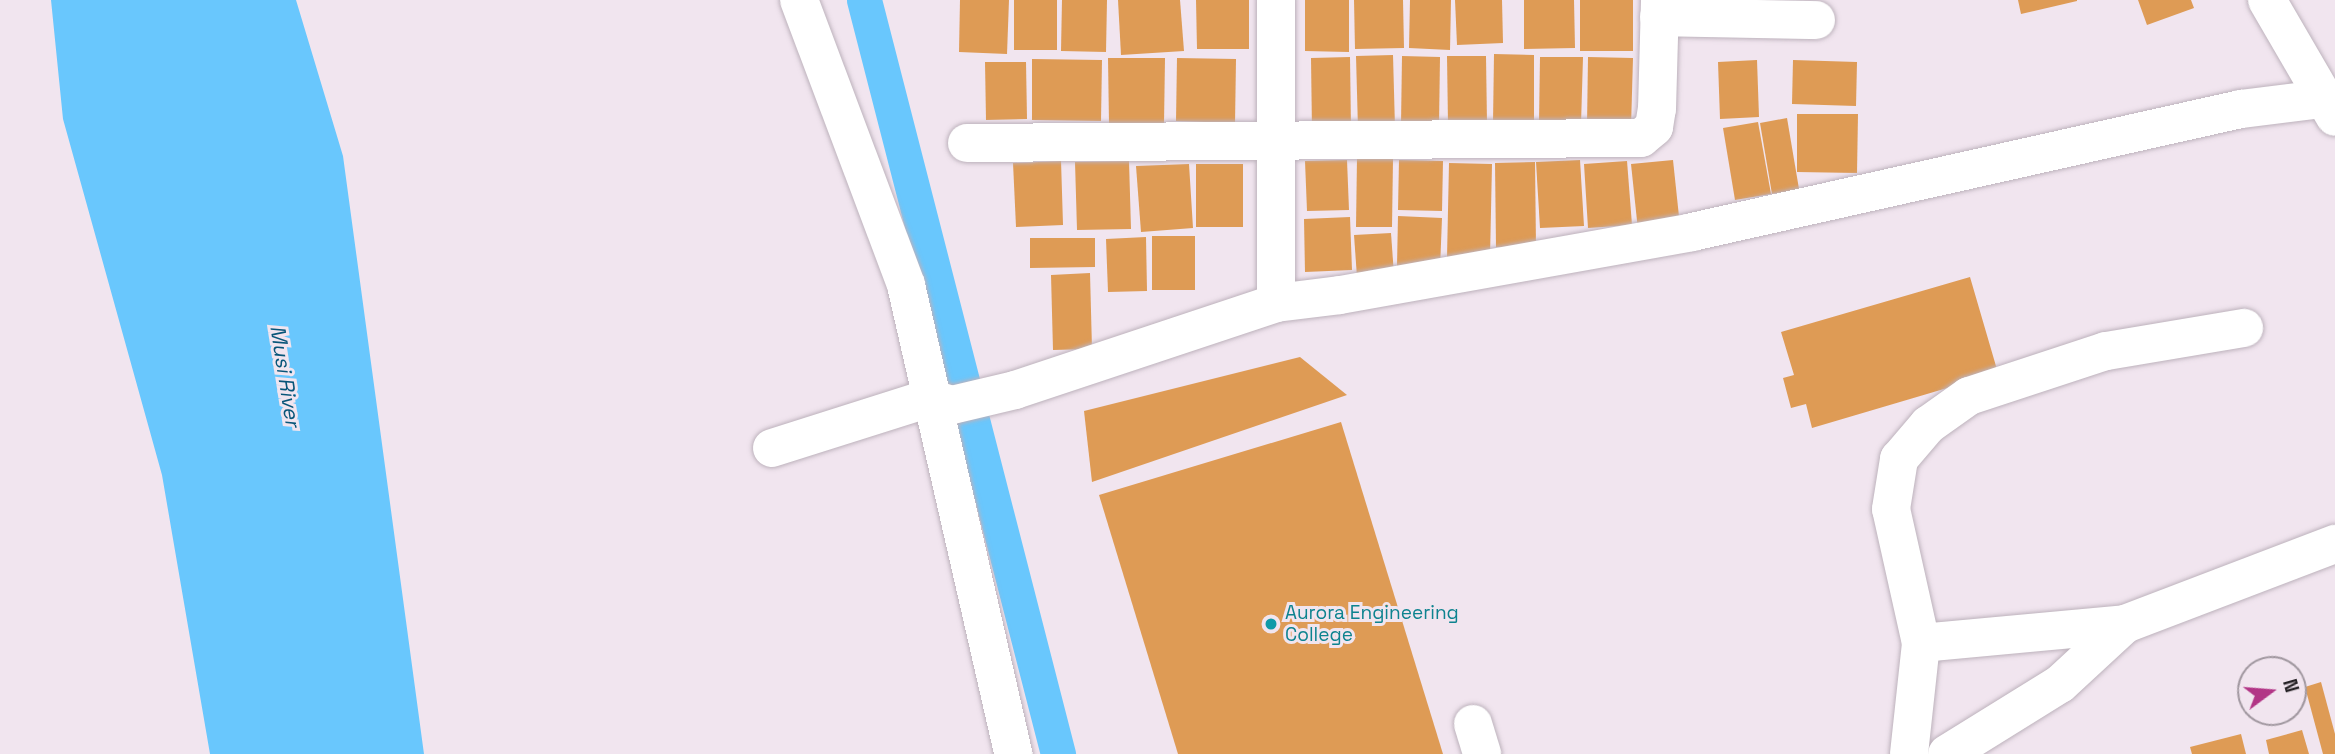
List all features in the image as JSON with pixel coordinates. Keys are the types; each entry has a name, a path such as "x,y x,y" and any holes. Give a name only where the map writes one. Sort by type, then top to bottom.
{"street":[{"path":"799,0 888,228 941,402 1013,754"},
{"path":"1276,0 1276,303"},
{"path":"772,448 941,402 1015,390 1276,303 1340,295 1692,232 2241,109 2328,108 2267,0"},
{"path":"967,143 1275,144 1641,138 1654,127 1657,109 1659,9 1816,20"},
{"path":"1909,754 1921,643 1891,509 1899,459 1928,425 1969,396 2106,351 2244,328"},
{"path":"1921,643 2125,624 2335,544"},
{"path":"1947,754 2060,684 2125,624"}],"water":[{"name":"Musi River","path":"51,0 296,0 343,156 424,754 210,754 162,475 63,119"}],"building":[{"path":"960,0 1009,0 1007,54 959,52"},
{"path":"1014,0 1057,0 1057,50 1014,50"},
{"path":"1062,0 1107,0 1106,52 1061,51"},
{"path":"1118,0 1180,0 1184,51 1121,55"},
{"path":"1196,0 1249,0 1249,49 1197,49"},
{"path":"1305,0 1349,0 1349,52 1305,51"},
{"path":"1354,0 1403,0 1404,48 1355,49"},
{"path":"1410,0 1451,0 1450,50 1409,48"},
{"path":"1455,0 1502,0 1503,43 1457,45"},
{"path":"1524,0 1574,0 1575,48 1524,49"},
{"path":"1580,0 1633,0 1633,51 1580,51"},
{"path":"2018,0 2077,0 2077,1 2021,14"},
{"path":"2138,0 2191,0 2194,8 2147,25"},
{"path":"1494,54 1534,55 1534,123 1493,123"},
{"path":"1393,55 1395,128 1358,129 1356,56"},
{"path":"1402,56 1440,57 1439,125 1401,125"},
{"path":"1447,56 1486,56 1487,124 1448,124"},
{"path":"1350,57 1351,130 1312,131 1311,58"},
{"path":"1540,57 1583,57 1581,124 1539,123"},
{"path":"1588,57 1633,58 1631,127 1587,126"},
{"path":"1108,58 1165,58 1164,124 1109,124"},
{"path":"1177,58 1236,59 1235,123 1176,121"},
{"path":"1032,59 1102,60 1101,121 1032,120"},
{"path":"1757,60 1759,117 1720,119 1718,62"},
{"path":"1793,60 1857,62 1856,106 1792,104"},
{"path":"985,62 1026,62 1027,119 986,120"},
{"path":"1797,114 1858,114 1857,173 1797,172"},
{"path":"1787,118 1799,189 1772,194 1760,123"},
{"path":"1758,122 1771,194 1735,200 1723,128"},
{"path":"1357,158 1393,159 1392,227 1356,227"},
{"path":"1347,160 1349,210 1307,211 1305,161"},
{"path":"1399,160 1443,161 1442,211 1398,210"},
{"path":"1580,160 1584,226 1540,228 1536,162"},
{"path":"1673,160 1680,226 1638,230 1631,164"},
{"path":"1061,161 1063,225 1016,227 1013,163"},
{"path":"1129,161 1131,229 1077,230 1075,162"},
{"path":"1627,161 1632,225 1588,228 1584,164"},
{"path":"1535,162 1536,247 1496,247 1495,163"},
{"path":"1449,163 1492,164 1490,258 1447,258"},
{"path":"1189,164 1193,228 1141,232 1136,166"},
{"path":"1196,164 1243,164 1243,227 1196,227"},
{"path":"1398,216 1442,218 1440,269 1397,267"},
{"path":"1350,217 1352,270 1305,272 1304,219"},
{"path":"1391,233 1394,275 1357,277 1354,235"},
{"path":"1152,236 1195,236 1195,290 1152,290"},
{"path":"1146,237 1147,291 1108,292 1106,239"},
{"path":"1030,238 1095,238 1095,267 1030,268"},
{"path":"1090,273 1092,349 1053,350 1051,275"},
{"path":"1970,277 1998,373 1812,428 1806,404 1791,408 1783,378 1794,375 1781,332"},
{"path":"1300,357 1347,395 1092,482 1084,411"},
{"name":"Aurora Engineering College","path":"1341,422 1443,754 1178,754 1099,495"},
{"path":"2321,682 2335,734 2335,754 2323,754 2307,686"},
{"path":"2302,730 2309,754 2269,754 2266,740"},
{"path":"2241,734 2246,754 2192,754 2190,747"}],"waterway":[{"path":"864,0 1058,754"}],"place":[{"name":"Aurora Engineering College","path":"1271,624"}]}
